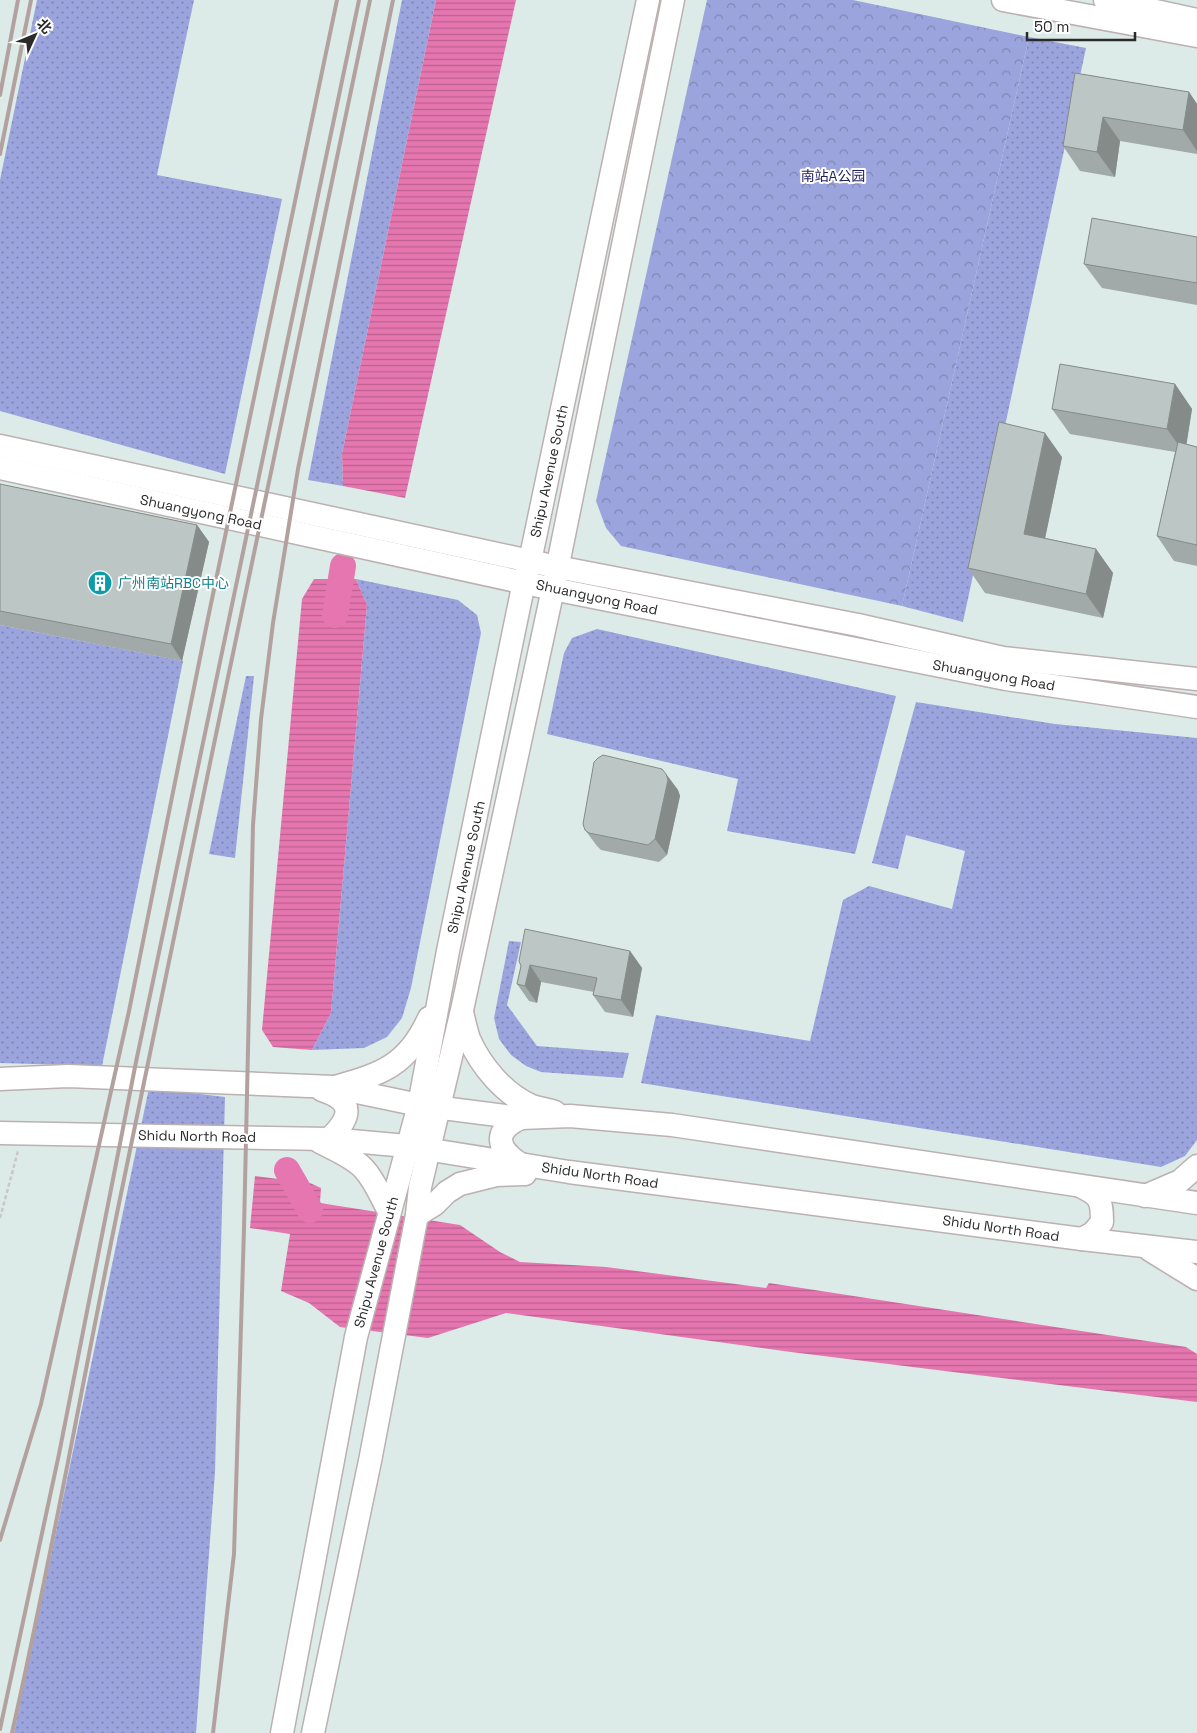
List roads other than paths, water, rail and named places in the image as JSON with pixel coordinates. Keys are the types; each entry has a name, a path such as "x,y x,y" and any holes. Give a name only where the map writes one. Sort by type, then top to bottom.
{"main road":[{"name":"Shipu Avenue South","path":"429,1106 448,951 648,0"},
{"name":"Shipu Avenue South","path":"282,1733 356,1337 389,1211 418,1148 429,1106 462,1010 555,578 673,0"},
{"path":"1003,0 1197,36"},
{"path":"1105,0 1197,20"},
{"name":"Shuangyong Road","path":"0,446 527,572"},
{"name":"Shuangyong Road","path":"0,468 527,572 1006,679 1197,707"},
{"name":"Shuangyong Road","path":"555,578 858,624 1003,658 1197,679"},
{"path":"448,951 456,964 462,966 468,963 474,952"},
{"path":"324,1087 357,1081 392,1067 407,1054 421,1035 442,989"},
{"path":"462,1010 468,1036 477,1055 488,1072 508,1092 532,1105 570,1116"},
{"path":"0,1079 68,1076 324,1087 429,1106 520,1118 570,1116 672,1125 1197,1203"},
{"path":"319,1138 340,1128 346,1119 345,1106 335,1094 324,1087"},
{"path":"520,1118 503,1130 501,1139 502,1149 508,1156 520,1164"},
{"name":"Shidu North Road","path":"0,1133 319,1138 418,1148 569,1172 1082,1239 1197,1252"},
{"path":"319,1138 351,1158 364,1169 389,1211 400,1204 410,1206 417,1214 434,1204 447,1192 460,1184 496,1175 569,1172"},
{"name":"Shipu Avenue South","path":"313,1733 370,1461 417,1214 420,1188 418,1148"},
{"path":"1145,1196 1180,1181 1197,1166"},
{"path":"1082,1187 1095,1193 1102,1205 1102,1222 1093,1233 1082,1239"},
{"path":"1142,1246 1197,1279"}],"waterway":[{"path":"335,615 343,566"},
{"path":"287,1170 310,1210"}],"railway":[{"path":"0,95 18,0"},
{"path":"0,154 31,0"},
{"path":"0,1540 41,1404 129,1011 207,623 337,0"},
{"path":"0,1729 59,1454 136,1062 359,0"},
{"path":"12,1733 153,1036 370,0"},
{"path":"213,1733 234,1554 244,1229 253,825 261,719 273,623 298,469 393,0"}],"place":[{"name":"广州南站RBC中心","path":"100,583"}],"park label":[{"name":"南站A公园","path":"833,176"}]}
